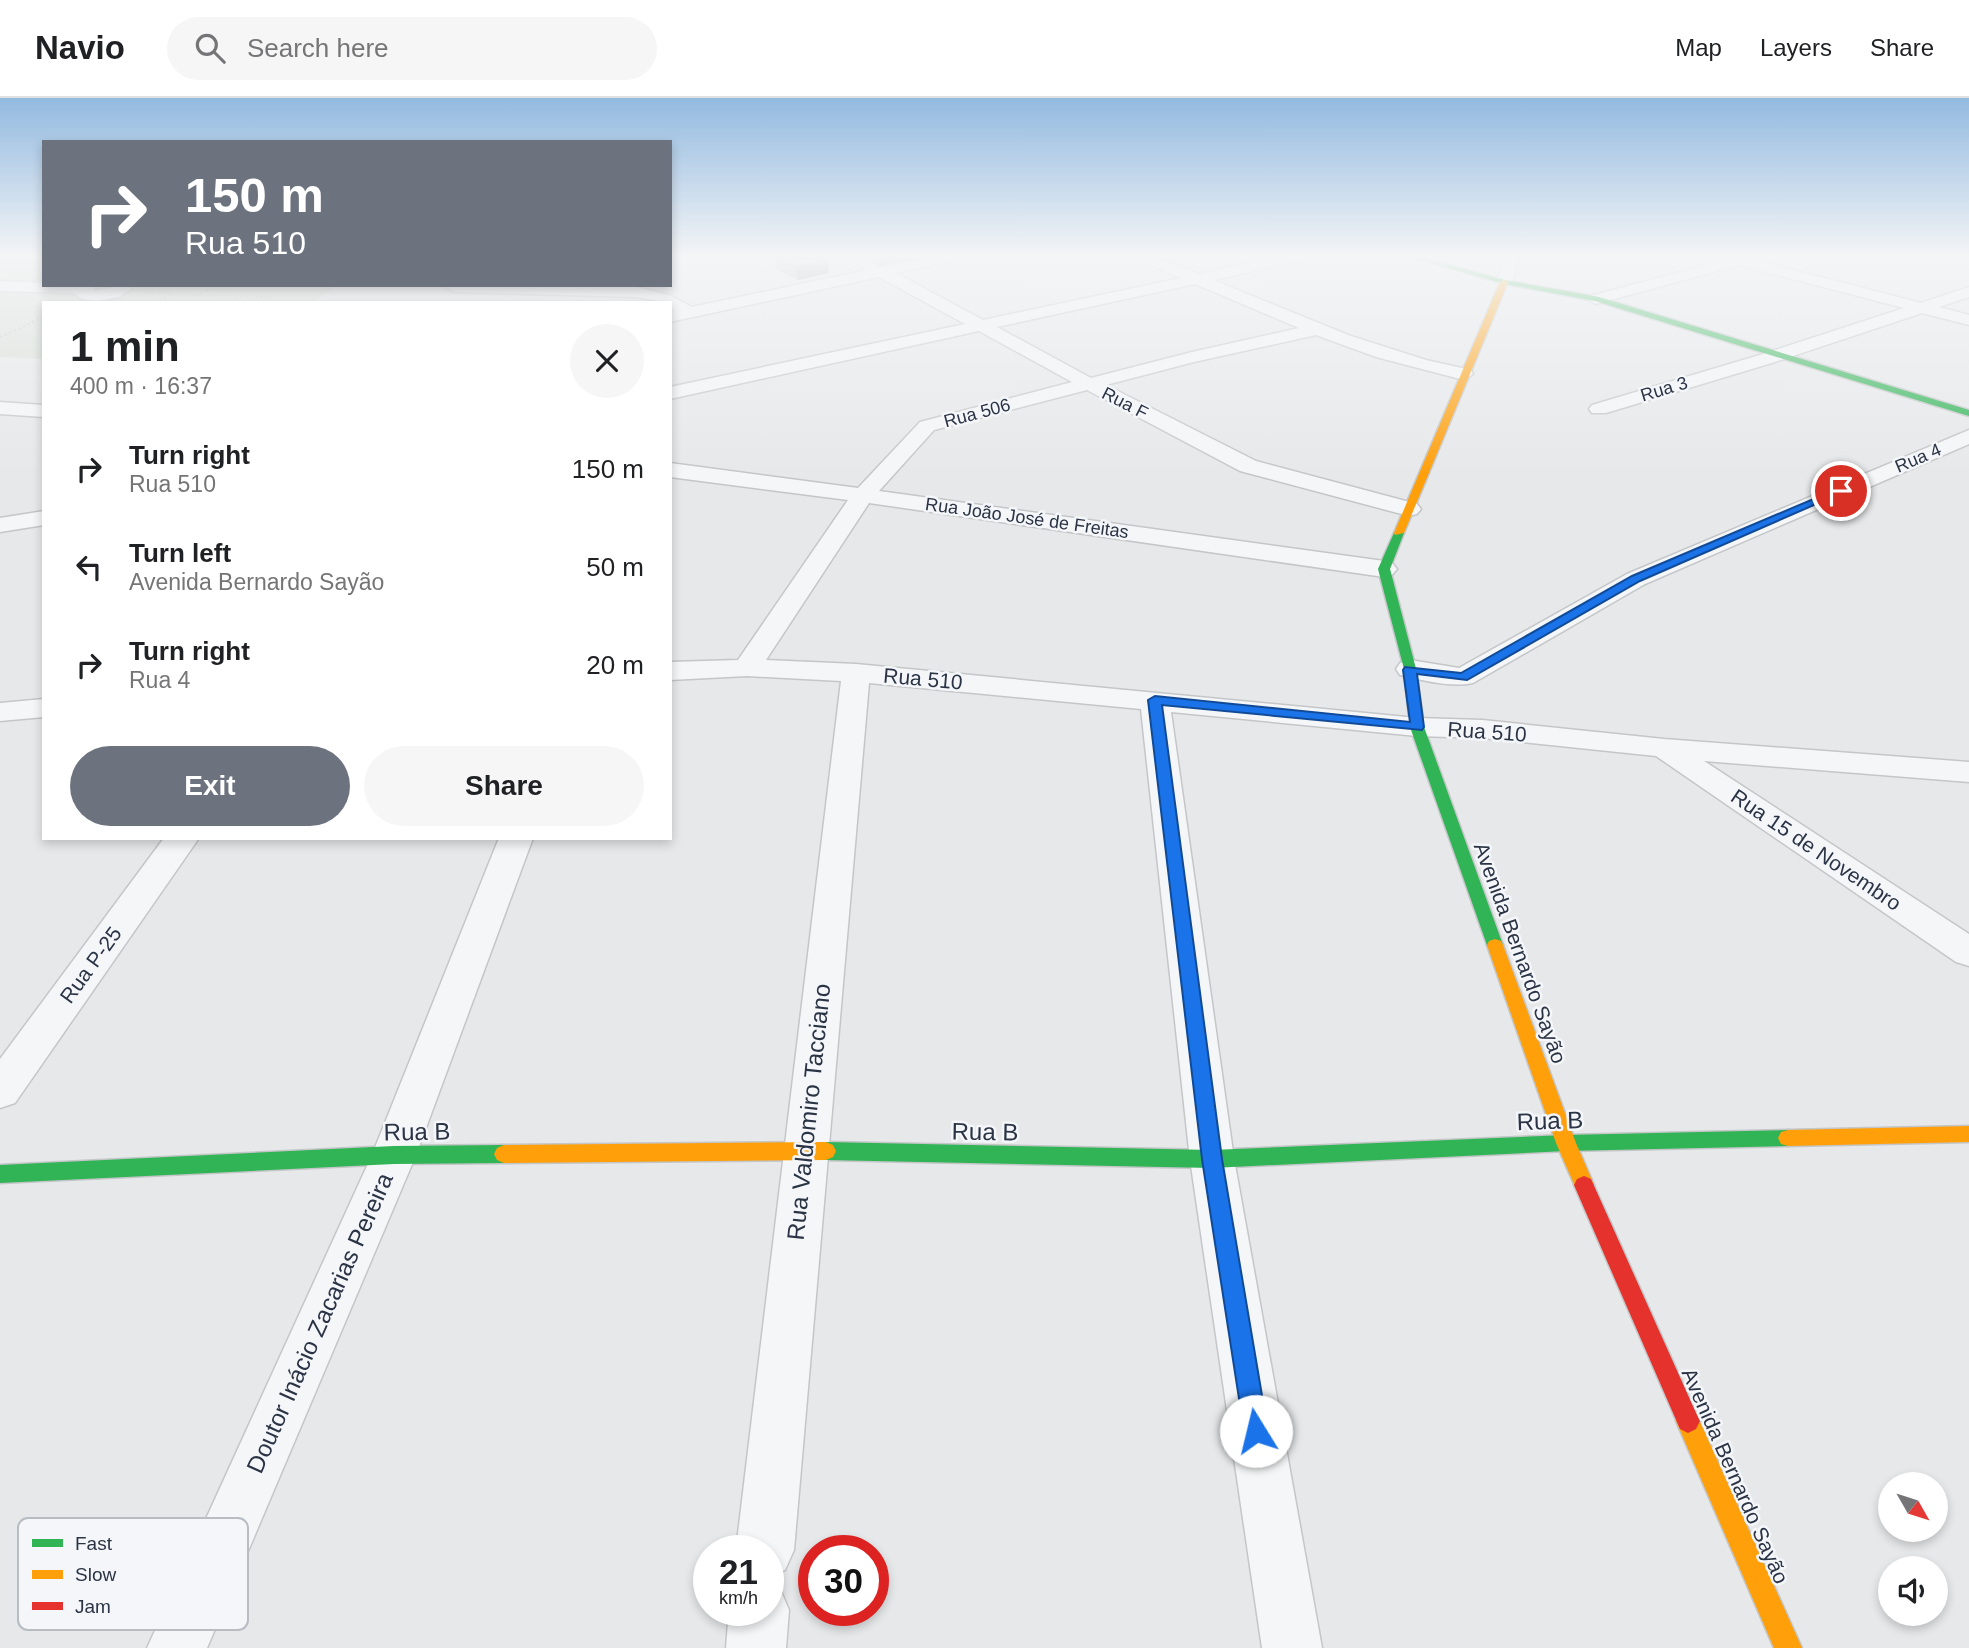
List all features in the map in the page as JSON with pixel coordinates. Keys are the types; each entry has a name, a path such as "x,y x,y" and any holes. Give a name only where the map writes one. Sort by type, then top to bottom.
{"street":[{"path":"672,393 957,330"},
{"name":"Rua F","path":"991,330 1248,466 1409,509"},
{"name":"Rua 506","path":"747,668 863,495 927,426 1192,357 1319,330"},
{"path":"1322,330 1424,366 1464,374"},
{"path":"1384,569 1483,330"},
{"path":"1699,330 1969,412"},
{"name":"Rua 3","path":"1599,409 1853,330"},
{"path":"0,408 42,411"},
{"name":"Rua 4","path":"1463,677 1636,579 1969,436"},
{"name":"Rua João José de Freitas","path":"672,470 1384,569"},
{"path":"0,525 42,518"},
{"name":"Avenida Bernardo Sayão","path":"1384,569 1410,670 1417,727 1566,1143 1788,1648"},
{"name":"Rua 510","path":"672,671 747,668 856,673 1417,727 1482,729 1664,748 1969,772"},
{"path":"1410,670 1463,677 1482,729"},
{"name":"Rua Valdomiro Tacciano","path":"767,1535 856,673"},
{"path":"1155,700 1212,1159 1292,1648"},
{"path":"0,712 42,708"},
{"name":"Rua 15 de Novembro","path":"1664,748 1969,952"},
{"name":"Rua P-25","path":"0,1091 181,840"},
{"name":"Doutor Inácio Zacarias Pereira","path":"234,1518 394,1155 515,840"},
{"name":"Rua B","path":"0,1174 394,1155 805,1151 1212,1159 1566,1143 1969,1134"},
{"path":"755,1648 757,1626"},
{"name":"Doutor Inácio Zacarias Pereira","path":"177,1648 185,1630"}],"shaded area":[{"path":"0,330 42,330 42,359 0,357"}],"traffic: fast":[{"path":"1699,330 1969,413"},
{"path":"1399,533 1384,569 1410,669 1417,727 1495,945"},
{"path":"826,1151 1212,1159 1566,1143 1788,1138"},
{"path":"0,1174 394,1155 504,1154"}],"traffic: slow":[{"path":"1399,533 1484,330"},
{"path":"1495,945 1566,1143 1584,1185"},
{"path":"1788,1138 1969,1134"},
{"path":"504,1154 826,1151"},
{"path":"1688,1421 1788,1648"}],"traffic: jam":[{"path":"1584,1185 1688,1421"}],"route":[{"path":"1256,1431 1212,1159 1155,700 1417,727 1410,670 1463,677 1636,579 1841,491"}]}
